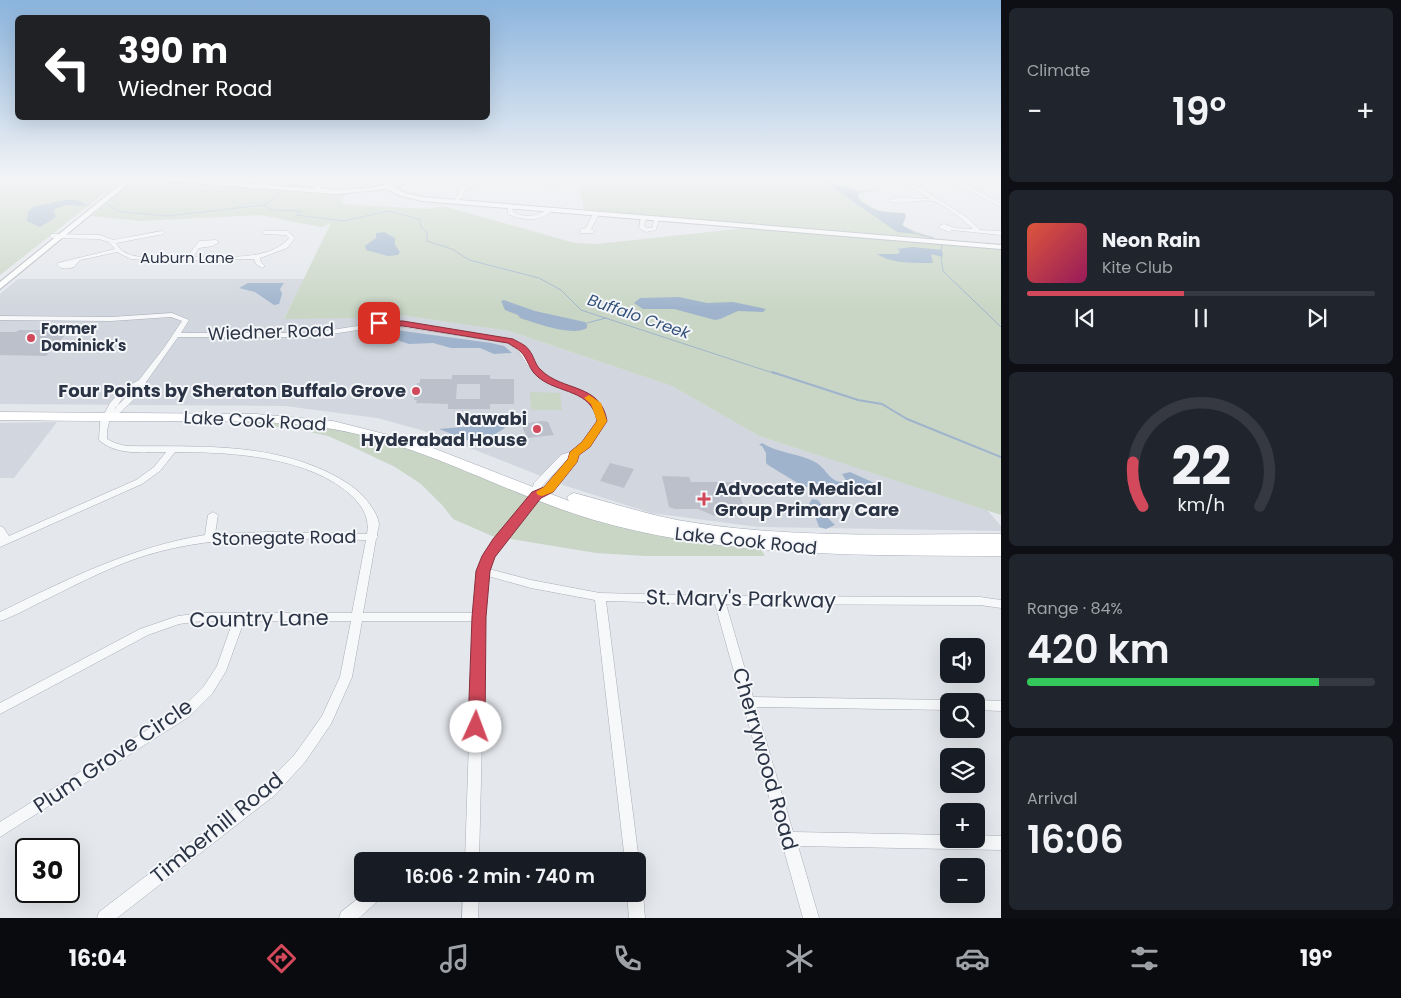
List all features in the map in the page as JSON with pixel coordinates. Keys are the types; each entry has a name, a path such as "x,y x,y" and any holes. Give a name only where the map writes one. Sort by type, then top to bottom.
{"main road":[{"name":"Lake Cook Road","path":"0,410 259,418 330,425 379,435 431,451 541,490 623,513 716,532 802,539 1001,539"},
{"name":"Lake Cook Road","path":"0,416 112,412"},
{"name":"Lake Cook Road","path":"541,490 601,517 666,533 721,542 820,549 1001,550"}],"street":[{"path":"0,278 74,222"},
{"path":"588,230 592,222"},
{"path":"642,222 641,227 649,230 654,229 656,222"},
{"path":"692,222 1001,247"},
{"path":"969,222 978,231"},
{"path":"953,229 1001,233"},
{"path":"95,236 107,230"},
{"name":"Auburn Lane","path":"112,242 118,250 131,257 142,259 188,259 200,262 257,257 285,247 292,238 287,233 265,232"},
{"path":"0,286 56,236 95,236 106,238 112,242 162,233"},
{"path":"188,259 198,246"},
{"path":"78,259 118,250"},
{"path":"257,257 258,263 262,266"},
{"path":"136,263 142,259"},
{"path":"0,318 111,319 172,315 186,320 178,334 142,382 142,386 112,412"},
{"name":"Wiedner Road","path":"178,334 312,335 390,323 510,341 525,350 535,370 546,379 575,390 596,403 601,414 602,421 586,444 574,454 573,460 541,490"},
{"name":"Timberhill Road","path":"106,918 270,790 300,758 327,720 346,678 374,524 366,505 358,495 314,468 259,453 221,449 126,449 112,445 103,440 102,432 112,412"},
{"path":"0,529 3,542 139,482 157,469 172,449"},
{"path":"472,852 479,617 483,571 488,556 497,542 541,490"},
{"path":"209,538 213,515"},
{"name":"Stonegate Road","path":"0,617 122,560 150,550 209,538 235,536 373,537"},
{"name":"St. Mary's Parkway","path":"483,571 531,584 600,597 719,600 980,601 1001,604"},
{"path":"600,597 631,852"},
{"name":"Cherrywood Road","path":"719,600 811,918"},
{"name":"Country Lane","path":"0,709 144,632 178,620 202,617 479,617"},
{"name":"Plum Grove Circle","path":"0,830 186,712 208,690 222,668 240,617"},
{"path":"750,702 940,705"},
{"path":"985,705 1001,706"},
{"path":"788,839 1001,843"},
{"path":"347,918 366,902"},
{"path":"470,918 471,902"},
{"path":"636,902 637,918"}],"shaded area":[{"path":"18,279 304,279 284,318 363,318 393,314 509,331 672,386 759,436 987,510 1001,526 1001,531 758,527 651,513 566,486 421,430 377,418 285,406 0,404 0,294"},
{"path":"57,422 14,478 0,478 0,423"}],"green space":[{"path":"0,222 68,222 0,275"},
{"path":"295,222 500,222 575,243 597,244 747,228 1001,250 1001,515 759,436 672,386 509,331 393,314 363,318 284,319 331,223 321,227"},
{"path":"725,222 904,222 905,227 934,238"},
{"path":"530,392 560,393 562,410 531,410"},
{"path":"254,419 322,426 407,445 519,491 693,540 761,550 765,556 645,556 596,553 492,536 453,519 421,484 395,467 328,436 293,428 243,425"}],"water":[{"path":"29,222 48,222 40,227"},
{"path":"882,222 904,222 902,225 917,234 897,232"},
{"path":"384,232 395,238 395,245 400,252 398,255 388,256 366,250 365,246 376,238 376,233"},
{"path":"912,247 942,250 943,257 931,254 933,263 911,263 890,260 877,254 898,254 900,251 897,249"},
{"path":"248,283 284,283 280,289 282,294 279,304 274,305 255,292 239,288"},
{"path":"679,297 707,303 733,302 766,309 763,312 738,311 715,320 674,309 643,309 634,303 640,298"},
{"path":"504,300 535,311 585,322 587,328 572,331 563,330 520,318 518,315 505,310 501,301"},
{"path":"375,330 396,330 491,343 504,346 512,353 494,354 480,348 451,348 433,343 409,344 371,332"},
{"path":"503,425 505,428 482,442 467,440 439,429"},
{"path":"762,443 774,449 815,462 836,481 847,482 842,474 850,472 879,485 865,488 813,484 809,487 804,487 766,463 766,453 762,446 759,445"},
{"path":"812,499 818,500 825,510 825,515 835,525 826,529 819,527 809,504"}],"building":[{"name":"Former Dominick's","path":"19,330 70,330 46,356 0,355 0,332 16,332"},
{"name":"Four Points by Sheraton Buffalo Grove","path":"452,375 490,375 490,379 514,379 514,404 490,404 490,409 448,409 448,404 416,403 417,400 414,400 417,383 420,383 420,379 452,379","holes":["457,384 480,384 480,399 456,399"]},
{"name":"Nawabi Hyderabad House","path":"548,422 554,435 527,438 521,424"},
{"path":"610,463 634,469 624,488 600,481"},
{"name":"Advocate Medical Group Primary Care","path":"662,476 689,477 691,482 732,482 734,489 738,491 745,509 737,516 715,516 698,509 675,509 669,507"}],"waterway":[{"name":"Buffalo Creek","path":"420,222 421,227 427,232 427,241 452,249 469,260 539,278 561,290 581,310 606,318"},
{"path":"914,233 934,238"},
{"path":"941,252 942,244"},
{"path":"941,257 943,271 1001,327"},
{"path":"587,323 606,318"},
{"name":"Buffalo Creek","path":"606,318 776,374"},
{"name":"Buffalo Creek","path":"772,372 858,400 882,404 907,419 1001,457"}],"slow traffic":[{"path":"542,492 548,489 573,460 574,454 586,444 602,421 596,403 589,398"}],"place":[{"name":"Former Dominick's","path":"31,338"},
{"name":"Four Points by Sheraton Buffalo Grove","path":"416,391"},
{"name":"Nawabi Hyderabad House","path":"537,429"},
{"name":"Advocate Medical Group Primary Care","path":"704,499"}],"route":[{"path":"379,323 403,324 510,341 525,350 535,370 546,379 587,396 596,403 601,414 602,421 586,444 574,454 573,460 548,489 536,495 497,542 488,556 483,571 479,617 476,727"}]}
